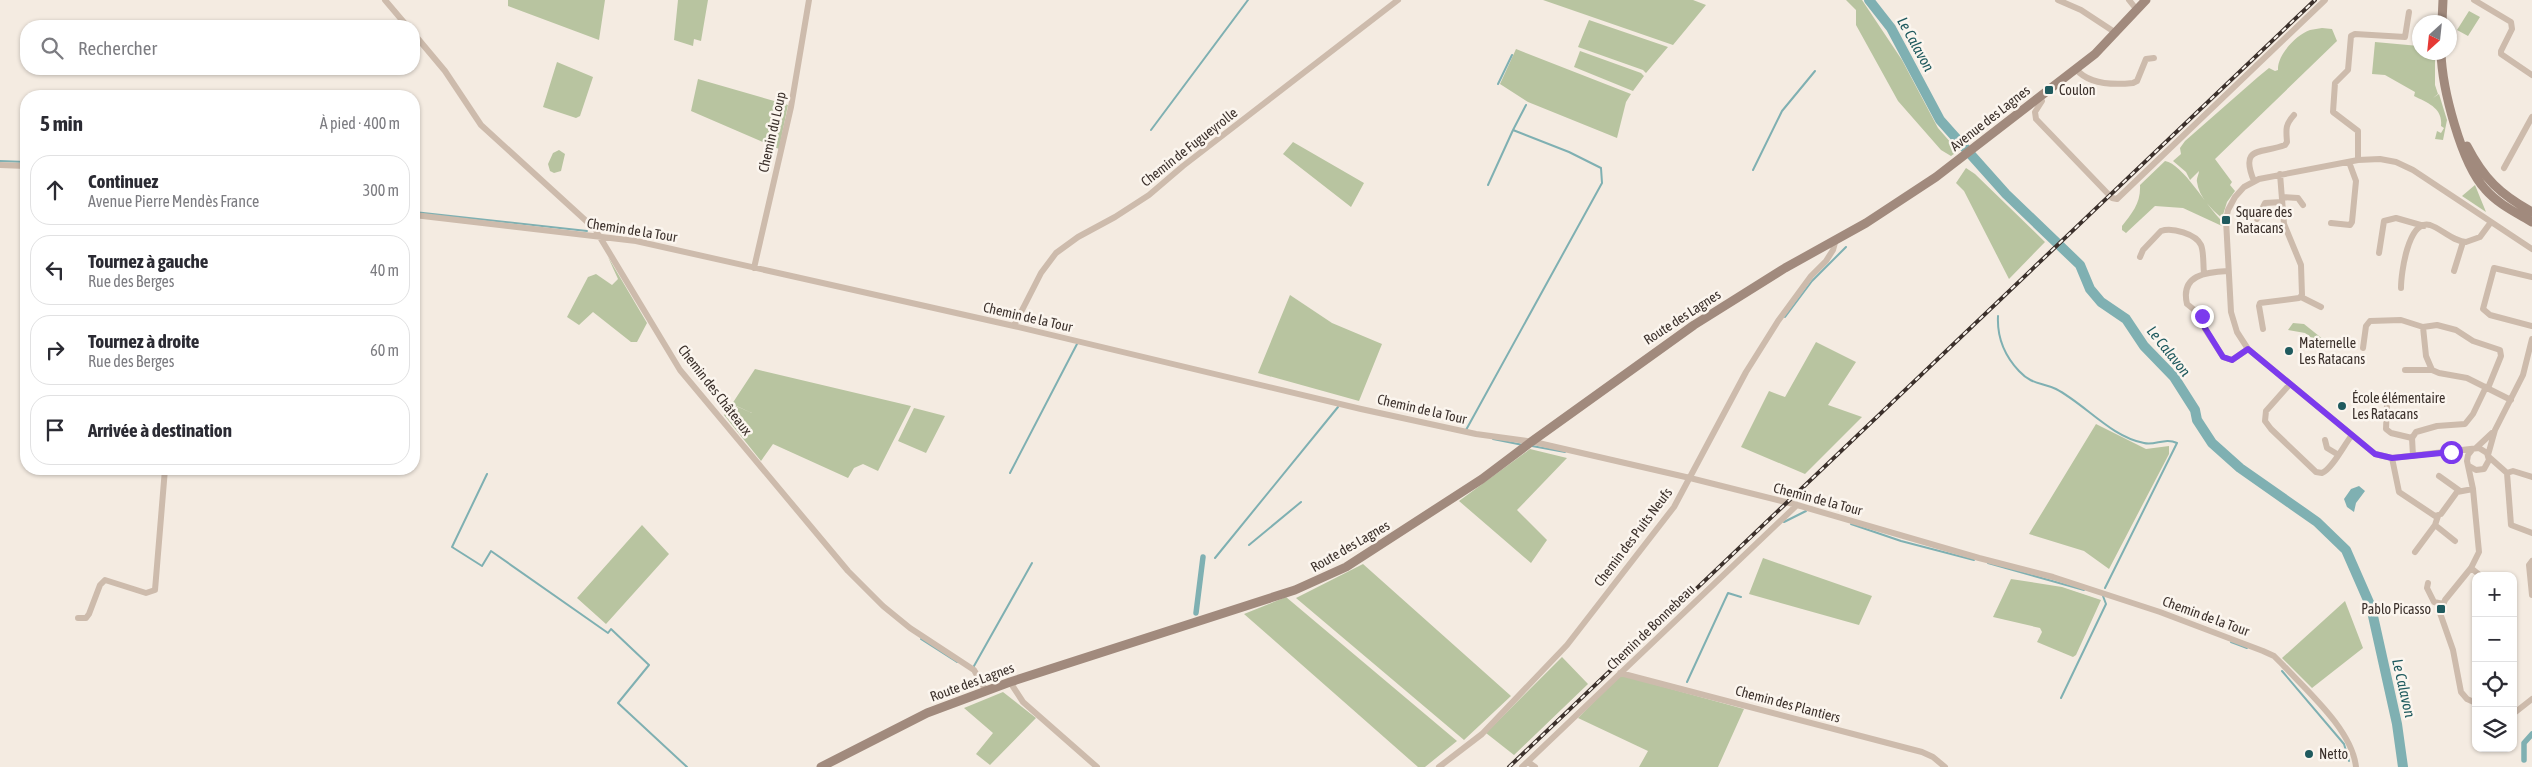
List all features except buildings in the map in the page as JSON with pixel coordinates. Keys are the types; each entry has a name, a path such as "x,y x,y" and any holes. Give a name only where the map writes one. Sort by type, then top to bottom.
{"street":[{"path":"385,0 402,20"},
{"name":"Chemin du Loup","path":"754,268 791,107 808,0"},
{"name":"Chemin de Fugueyrolle","path":"1014,326 1040,273 1066,244 1115,217 1149,195 1183,166 1398,0"},
{"path":"2058,0 2081,10 2116,33"},
{"path":"2129,0 2138,10"},
{"name":"Avenue des Lagnes","path":"1836,239 1882,212 1955,163 1985,140 2076,69 2116,33 2146,0"},
{"path":"2040,96 2042,104 2035,112 2036,119 2090,177 2112,198 2117,199 2324,0"},
{"path":"2442,15 2445,0"},
{"path":"2474,0 2511,22 2512,29 2501,54 2532,74"},
{"path":"2358,160 2358,131 2333,112 2335,84 2347,72 2352,36 2355,34 2405,37 2409,12"},
{"name":"Chemin des Châteaux","path":"420,41 445,71 482,125 575,210 601,237 680,370 848,571 883,606 910,628 974,670 986,691"},
{"path":"2076,69 2083,77 2091,80 2133,83 2137,81 2146,58 2154,58"},
{"path":"2442,60 2449,102 2462,147 2480,183 2500,203 2532,222"},
{"path":"2449,102 2468,148 2489,182 2507,198 2532,212"},
{"path":"2254,181 2248,166 2249,160 2260,150 2285,145 2287,142 2285,129 2287,123 2294,115"},
{"path":"2504,168 2532,117"},
{"path":"2531,247 2404,165 2380,159 2358,160 2280,174 2254,181 2240,191 2228,210 2226,225 2233,322 2248,349 2375,454 2392,458 2482,449 2504,471 2511,525 2532,533"},
{"path":"2331,223 2350,225 2352,222 2356,181 2349,162"},
{"path":"0,165 20,166"},
{"path":"2280,174 2287,235 2301,266 2301,297"},
{"path":"2257,220 2265,203 2298,198 2303,205"},
{"name":"Chemin de la Tour","path":"420,217 636,240 1476,434 1531,442 1690,478 1797,505 2071,583 2160,612 2268,653 2284,665 2340,729 2350,744 2356,767"},
{"path":"2379,254 2384,221 2396,218 2430,226 2464,242 2478,239 2491,222"},
{"path":"2401,288 2405,257 2411,238 2424,226"},
{"path":"2140,257 2143,250 2161,231 2173,230 2199,242 2202,246 2204,273"},
{"name":"Route des Lagnes","path":"822,767 920,716 1010,682 1295,590 1326,578 1463,493 1694,325 1836,239"},
{"name":"Chemin des Puits Neufs","path":"1439,767 1482,734 1567,645 1674,507 1746,372 1810,276 1826,261 1836,239"},
{"path":"2454,271 2464,242"},
{"path":"2532,277 2494,268 2483,305 2484,310 2490,315 2532,326"},
{"path":"2228,271 2204,273 2197,276 2186,287 2187,304 2202,316 2205,328 2223,357 2232,360 2248,349"},
{"path":"2263,329 2260,303 2301,297 2321,307"},
{"path":"2363,348 2368,322 2401,320 2422,327 2437,325 2456,330 2473,341 2500,350 2502,356 2487,388 2473,414 2465,424 2437,426 2416,432 2412,438 2413,456"},
{"path":"2422,327 2426,356 2432,370"},
{"path":"2486,467 2495,430 2523,375 2532,339"},
{"path":"2405,370 2432,370 2467,378 2510,400"},
{"path":"2523,375 2532,376"},
{"path":"2290,384 2266,411 2264,416 2267,425 2316,472 2322,473 2329,469 2337,454 2352,436"},
{"path":"2391,396 2387,405 2386,429 2391,433 2412,438"},
{"path":"2472,701 2467,699 2461,692 2452,650 2441,618 2443,604 2471,568 2479,552 2474,489 2468,463 2468,454 2495,430"},
{"path":"2325,440 2327,448 2337,454"},
{"path":"2451,452 2459,454 2479,470"},
{"path":"2392,458 2400,492 2429,513 2438,516"},
{"path":"2472,481 2479,470 2486,467 2513,471 2532,477"},
{"path":"78,618 86,618 89,614 100,585 105,580 146,593 155,590 165,475"},
{"path":"2439,476 2460,491"},
{"path":"2415,552 2435,525 2438,516 2460,491 2474,489"},
{"name":"Chemin de Bonnebeau","path":"1522,767 1797,505"},
{"path":"2435,525 2455,541"},
{"path":"2532,561 2529,565 2532,595"},
{"path":"2471,568 2476,572"},
{"path":"2428,583 2427,588 2434,602 2443,604"},
{"name":"Chemin des Plantiers","path":"1620,672 1922,752 1934,757 1945,767"},
{"path":"1010,682 1023,702 1097,767"},
{"path":"2517,711 2532,699"},
{"path":"1528,762 1535,767"}],"green space":[{"path":"508,0 605,0 599,40 508,6"},
{"path":"678,0 708,0 701,41 694,39 693,46 674,40"},
{"path":"1543,0 1693,0 1706,5 1673,45"},
{"path":"1846,0 1862,0 1902,60 1938,128 1958,151 1951,156 1941,150 1898,101 1856,25 1856,10"},
{"path":"2469,11 2480,17 2468,36 2457,30"},
{"path":"1589,20 1668,47 1646,73 1643,70 1578,47"},
{"path":"2332,29 2337,41 2215,159 2232,182 2230,185 2235,191 2227,202 2222,218 2210,207 2200,193 2197,181 2199,171 2190,180 2186,172 2173,161 2181,154 2180,148 2185,141 2258,77 2269,68 2275,71 2278,70 2284,52 2293,41 2310,30"},
{"path":"2375,42 2412,45 2412,60 2435,60 2435,85 2438,94 2433,98 2439,94 2447,120 2443,140 2435,139 2437,131 2441,133 2444,128 2441,126 2440,115 2434,107 2414,96 2415,92 2385,75 2372,74"},
{"path":"1516,49 1631,94 1626,102 1617,138 1528,102 1500,84"},
{"path":"1580,51 1641,73 1644,76 1633,91 1574,67"},
{"path":"557,62 593,77 580,116 576,118 543,107"},
{"path":"698,79 788,105 779,149 691,111"},
{"path":"1293,142 1364,183 1351,207 1283,154"},
{"path":"559,150 565,154 561,171 554,173 550,171 548,164 553,153"},
{"path":"2165,161 2172,164 2187,178 2222,221 2222,226 2183,208 2155,206 2126,233 2122,230 2122,226 2132,212 2139,197 2140,185"},
{"path":"1966,168 1975,174 2045,242 2009,279 1964,191 1956,183"},
{"path":"2475,185 2486,212 2462,196"},
{"path":"608,257 647,323 637,342 631,342 593,312 579,325 567,317 588,277 596,274 612,285 618,279"},
{"path":"1290,295 1332,323 1382,344 1359,401 1258,373"},
{"path":"2293,323 2304,324 2329,344 2329,347 2321,345 2305,333 2288,330"},
{"path":"1816,342 1856,362 1828,405 1862,417 1805,474 1741,447 1769,391 1785,397"},
{"path":"755,369 911,406 878,471 863,464 854,468 848,478 773,444 761,461 724,415 731,404 752,413 732,404"},
{"path":"914,408 945,416 926,453 898,441"},
{"path":"2096,424 2146,449 2169,446 2169,454 2109,569 2084,551 2029,534"},
{"path":"1530,449 1567,458 1517,510 1547,540 1531,563 1459,501"},
{"path":"642,525 669,554 606,624 577,598"},
{"path":"1763,558 1872,596 1859,625 1749,594"},
{"path":"1363,564 1511,696 1464,740 1296,598"},
{"path":"2011,579 2062,587 2101,600 2076,655 2073,657 2037,642 2042,632 2040,628 1993,617"},
{"path":"1286,597 1457,741 1425,767 1418,767 1244,614"},
{"path":"2345,601 2363,648 2312,688 2282,658"},
{"path":"1562,657 1588,684 1514,755 1486,733"},
{"path":"1620,675 1744,709 1718,767 1639,767 1648,751 1578,718"},
{"path":"1003,692 1036,718 990,765 976,754 993,733 964,708"}],"water":[{"path":"2359,486 2365,491 2356,503 2354,512 2347,507 2344,499 2351,489"}],"waterway":[{"path":"1151,130 1248,0"},
{"name":"Le Calavon","path":"1869,0 1891,28 1940,120 2006,194 2080,265 2090,289 2101,302 2126,319 2144,346 2174,377 2195,410 2197,420 2212,443 2240,468 2317,522 2346,550 2371,607 2397,724 2403,767"},
{"path":"1498,84 1512,55"},
{"path":"1753,170 1782,111 1815,71"},
{"path":"1466,430 1602,183 1601,168 1569,152 1513,130 1526,105"},
{"path":"1488,185 1513,130"},
{"path":"0,161 20,162"},
{"path":"420,213 587,231"},
{"path":"1785,317 1812,281 1846,247"},
{"path":"1998,316 2002,345 2014,365 2028,379 2067,395 2109,427 2132,440 2148,444 2168,441 2177,443 2105,588"},
{"path":"1010,473 1077,344"},
{"path":"1215,558 1338,407"},
{"path":"1493,439 1523,445"},
{"path":"1532,446 1565,452"},
{"path":"487,474 452,547 482,566 491,551 608,633 611,629 649,665 618,703 687,767"},
{"path":"1249,545 1301,502"},
{"path":"1784,522 1806,511"},
{"path":"1851,524 1901,541 1974,560"},
{"path":"1196,613 1203,557"},
{"path":"974,666 1032,563"},
{"path":"1988,563 2084,590"},
{"path":"1687,682 1728,593 1741,597"},
{"path":"2061,698 2106,604 2103,596"},
{"path":"921,639 957,662"},
{"path":"2231,642 2247,648"},
{"path":"2282,671 2344,744 2349,761"},
{"path":"2524,760 2524,743 2532,734"}],"railway":[{"path":"1509,767 2315,0"}],"place":[{"name":"Coulon","path":"2049,90"},
{"name":"Square des Ratacans","path":"2226,220"},
{"name":"Maternelle Les Ratacans","path":"2289,351"},
{"name":"École élémentaire Les Ratacans","path":"2342,406"},
{"name":"Pablo Picasso","path":"2441,609"},
{"name":"Netto","path":"2309,754"}],"route":[{"path":"2202,316 2205,328 2226,360 2232,360 2248,349 2375,454 2381,457 2392,458 2451,452"}]}
